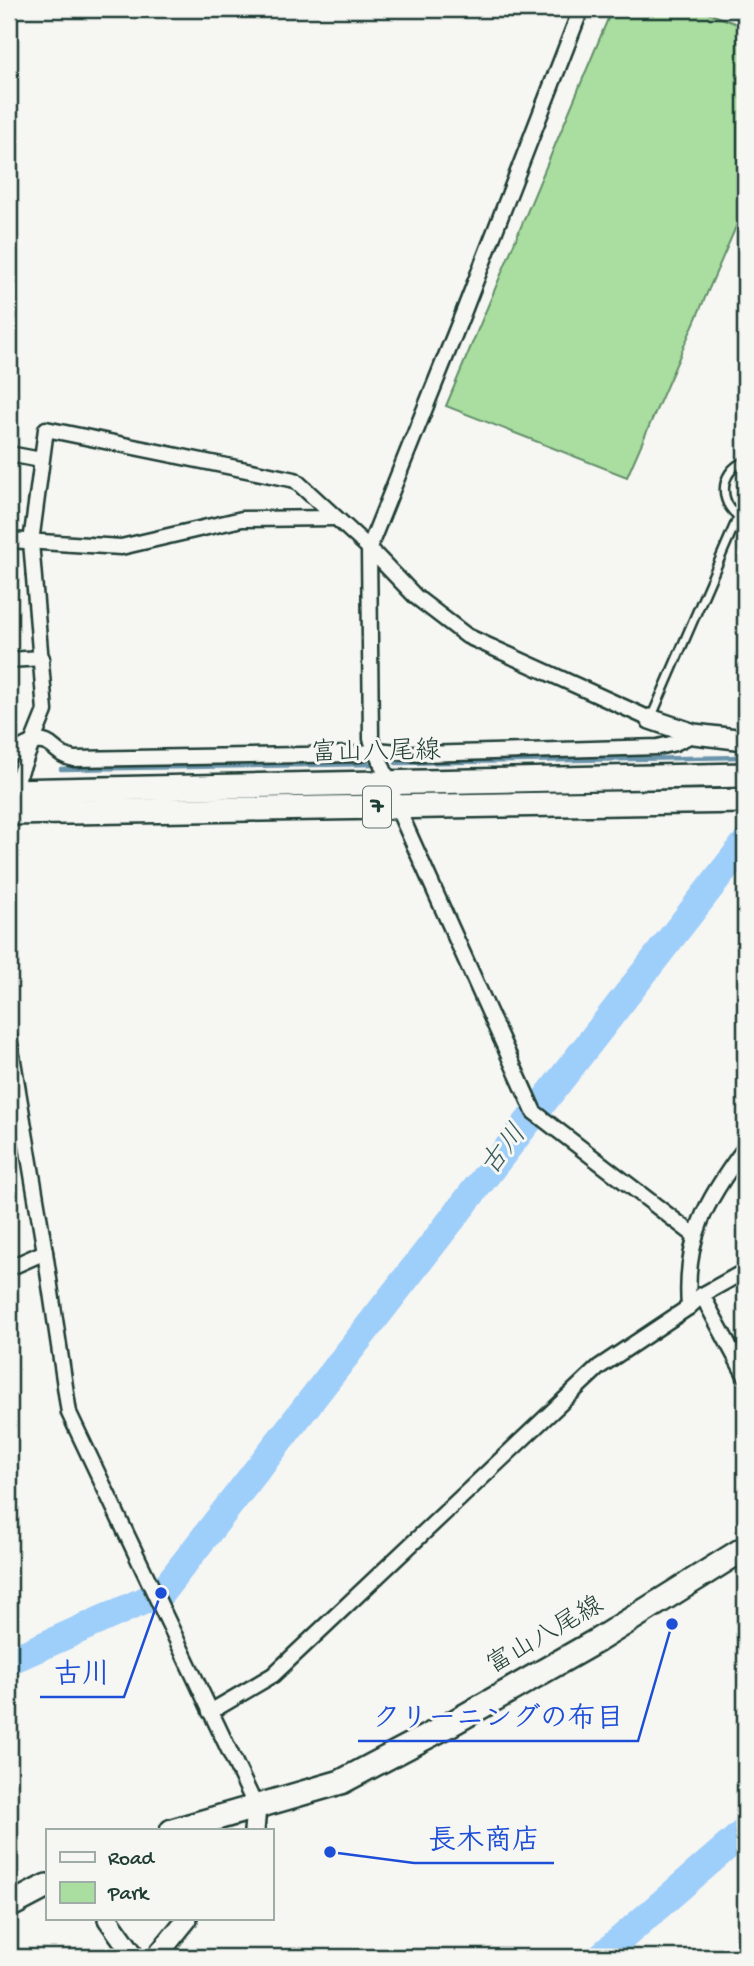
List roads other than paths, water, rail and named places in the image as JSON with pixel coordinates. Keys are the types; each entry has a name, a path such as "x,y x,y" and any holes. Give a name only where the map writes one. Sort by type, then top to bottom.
{"main road":[{"name":"富山八尾線","path":"10,799 389,782 745,775"},
{"name":"富山八尾線","path":"10,799 397,807 745,801"},
{"name":"富山八尾線","path":"179,1829 341,1783 598,1640 745,1548"},
{"path":"9,1906 46,1887"}],"street":[{"path":"581,9 369,548 371,739 397,807 534,1112 694,1235"},
{"path":"10,799 45,710 31,542 46,429 295,480 369,548 416,597 467,636 650,719 694,734 745,740"},
{"path":"9,454 41,460"},
{"path":"9,540 121,547 242,519 336,518"},
{"path":"9,660 42,658"},
{"path":"9,755 33,741 47,741 64,757 74,759 359,754 376,750 421,754 658,747 694,734"},
{"path":"9,1037 69,1413 256,1807 254,1829"},
{"path":"689,1307 688,1284 694,1235 719,1183 745,1148"},
{"path":"9,1268 45,1252"},
{"path":"209,1712 273,1675 599,1367 689,1307 702,1295 745,1270"},
{"path":"702,1295 745,1375"},
{"path":"109,1920 135,1957"},
{"path":"156,1957 186,1920"}],"lane":[{"path":"650,719 742,518 730,510 724,490 731,470 745,461"}],"waterway":[{"path":"396,763 745,757"},
{"path":"61,769 373,764"},
{"name":"古川","path":"9,1661 161,1593 745,843"},
{"path":"600,1957 745,1831"}],"place":[{"name":"古川","path":"161,1593"},
{"name":"クリーニングの布目","path":"672,1624"},
{"name":"長木商店","path":"330,1852"}]}
